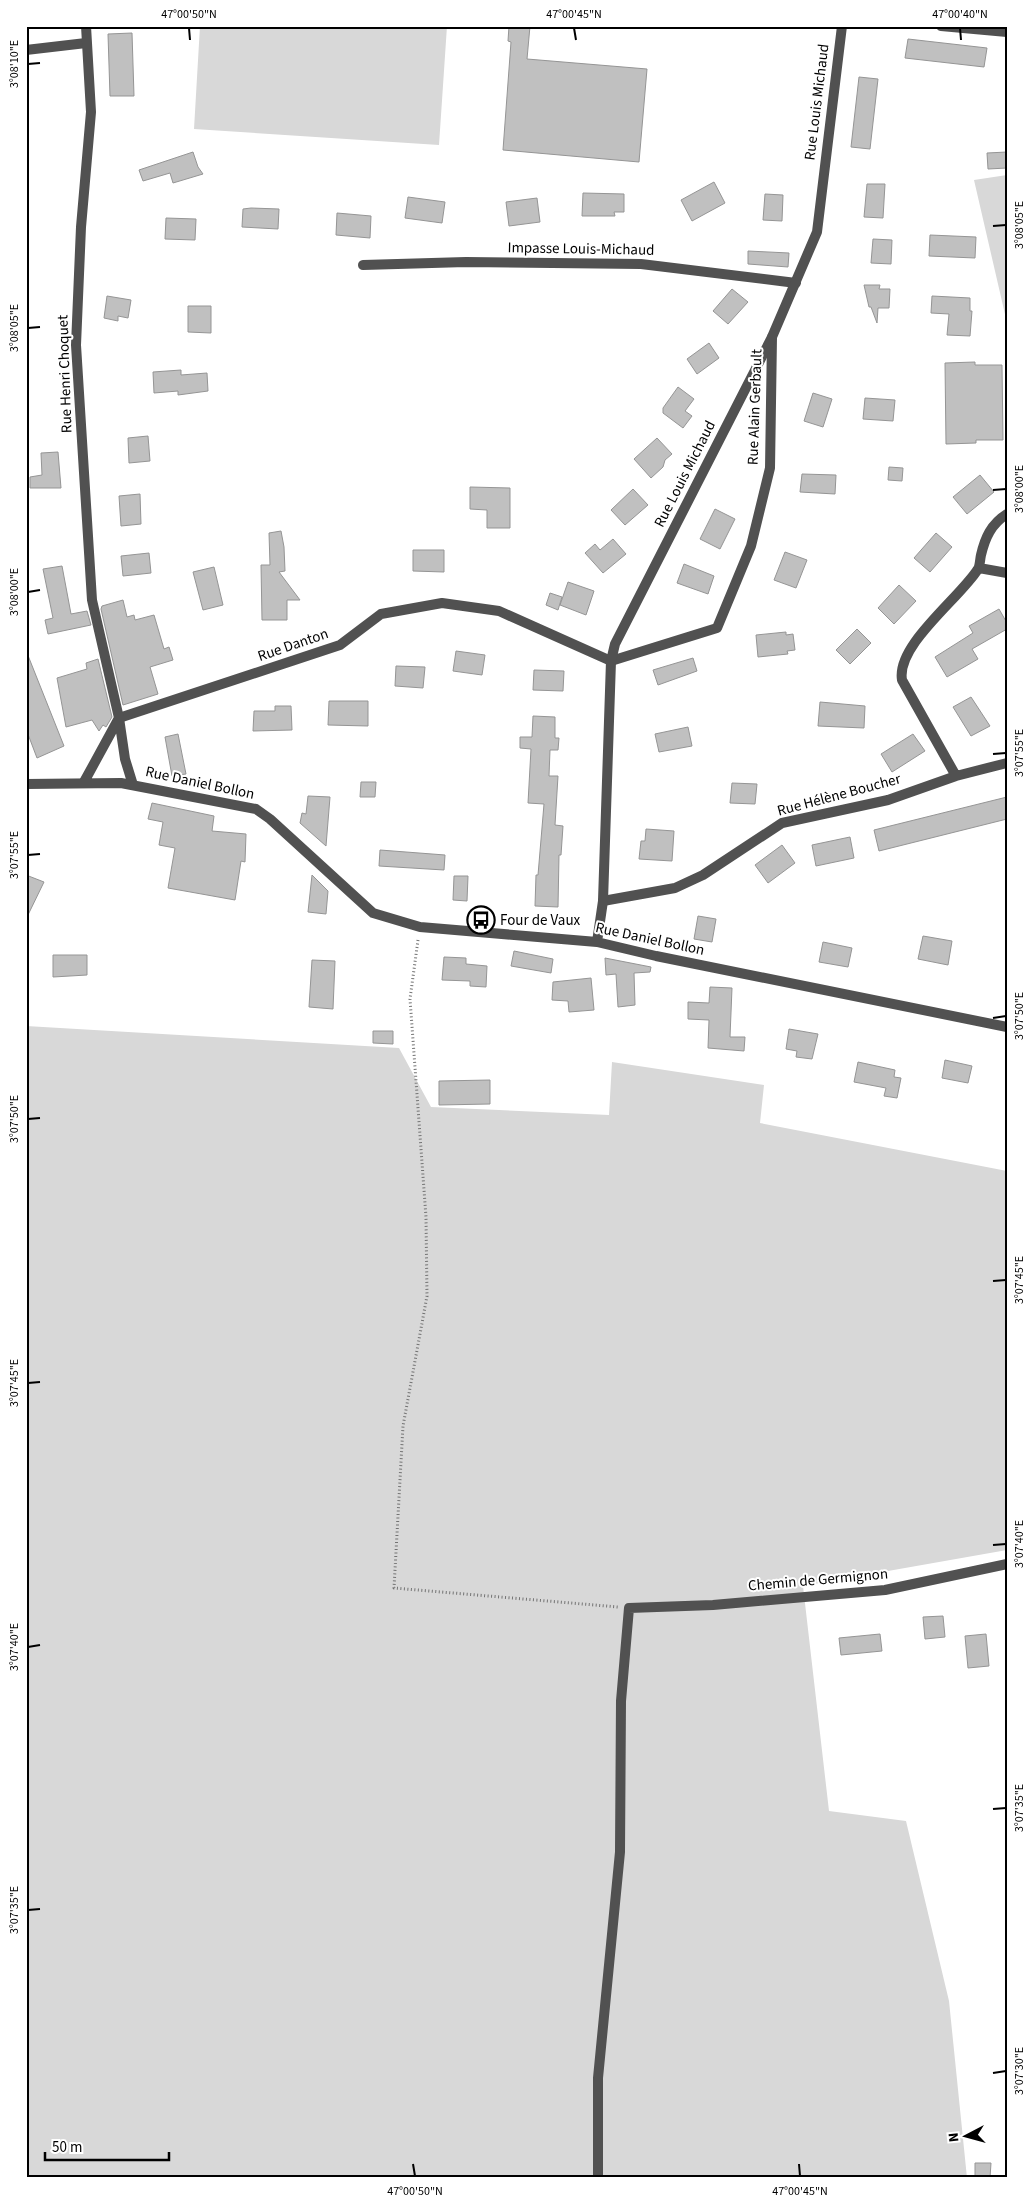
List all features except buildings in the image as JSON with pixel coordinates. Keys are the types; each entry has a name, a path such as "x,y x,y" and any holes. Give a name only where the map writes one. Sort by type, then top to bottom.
{"street":[{"name":"Rue Henri Choquet","path":"86,26 91,112 81,227 76,344 92,600 120,718 125,759 133,785"},
{"name":"Rue Louis Michaud","path":"597,942 603,901 611,661 615,644 772,337 817,232 842,26"},
{"path":"941,26 1007,32"},
{"path":"26,50 86,43"},
{"name":"Impasse Louis-Michaud","path":"363,265 466,262 641,264 796,283"},
{"name":"Rue Alain Gerbault","path":"611,661 717,628 751,546 770,468 772,337"},
{"path":"956,776 902,680 900,671 905,659 927,627 979,568 986,536 1007,514"},
{"path":"979,568 1007,573"},
{"name":"Rue Danton","path":"120,718 340,645 382,614 442,604 499,611 611,661"},
{"path":"84,782 120,718"},
{"name":"Rue Hélène Boucher","path":"603,901 675,888 703,875 782,823 888,800 956,776 1007,763"},
{"name":"Rue Daniel Bollon","path":"26,784 84,782 133,785 256,809 270,819 373,913 420,926 597,942 656,956 1007,1027"},
{"name":"Chemin de Germignon","path":"629,1608 713,1605 885,1590 1007,1564"},
{"path":"598,2178 598,2078 620,1852 621,1701 629,1608"}],"path":[{"path":"420,926 410,999 426,1217 427,1296 403,1426 394,1588 629,1608"}],"shaded area":[{"path":"200,26 447,26 439,145 194,129"},
{"path":"1007,175 1007,323 974,180"},
{"path":"26,1026 399,1048 431,1107 609,1115 612,1062 764,1085 760,1123 1007,1171 1007,1550 803,1586 829,1811 906,1821 949,2001 967,2178 26,2178"}],"place":[{"name":"Four de Vaux","path":"481,920"}]}
